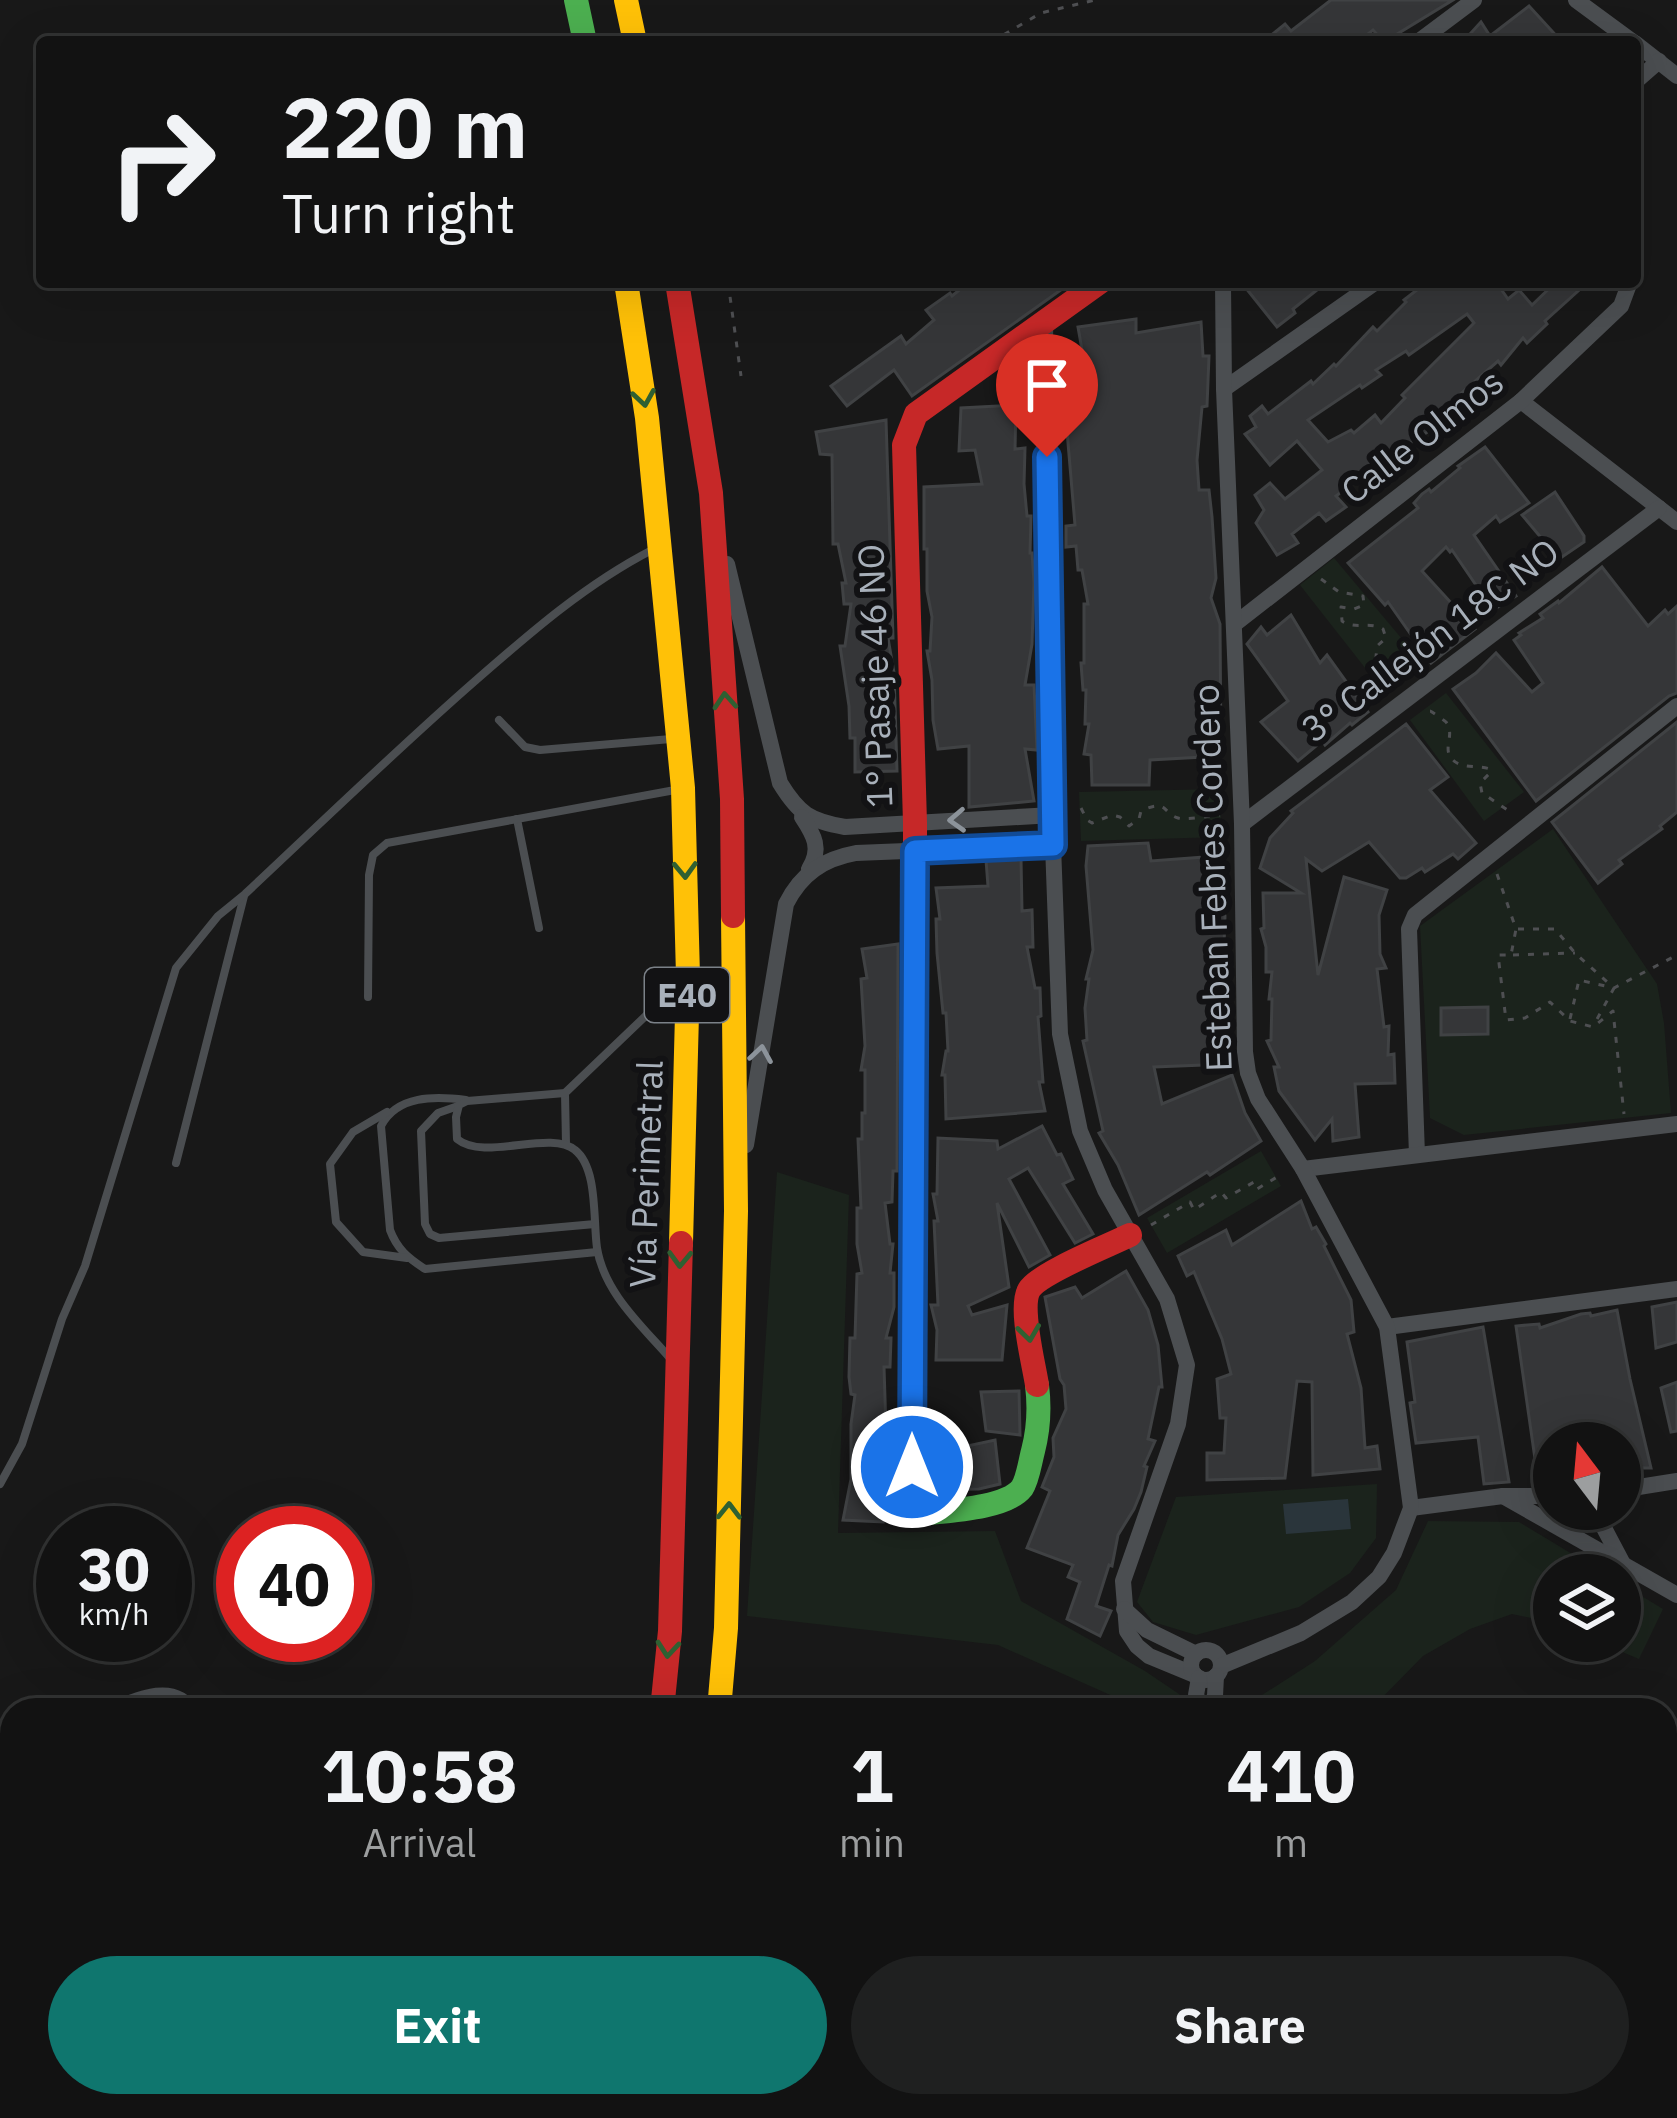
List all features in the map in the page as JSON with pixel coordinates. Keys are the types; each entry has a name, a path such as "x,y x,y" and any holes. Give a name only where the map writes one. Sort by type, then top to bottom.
{"main road":[{"path":"576,0 584,36"},
{"path":"626,0 634,36"},
{"name":"Vía Perimetral","path":"627,288 647,418 683,788 688,976 670,1631 663,1698"},
{"name":"E40","path":"677,288 711,494 732,800 736,1211 726,1628 720,1698"},
{"path":"1045,323 1092,288"},
{"name":"1° Pasaje 46 NO","path":"1045,323 916,414 904,445 915,823 912,1515 994,1504 1023,1487 1039,1431 1040,1406 1026,1298 1041,1278 1140,1230"}],"street":[{"path":"1426,36 1474,0"},
{"path":"1576,0 1625,36"},
{"path":"1641,48 1677,76"},
{"path":"1641,77 1659,61"},
{"name":"Esteban Febres Cordero","path":"1223,288 1248,1073 1258,1099 1303,1169 1387,1327 1411,1508"},
{"path":"1224,389 1367,288"},
{"name":"Calle Olmos","path":"1236,623 1521,401 1621,306 1627,288"},
{"path":"1045,323 1060,1034 1080,1131 1105,1190 1140,1230 1187,1365 1178,1424 1123,1582 1127,1631 1149,1656 1208,1674 1301,1633 1352,1602 1394,1553 1411,1508 1533,1496"},
{"path":"1521,401 1677,522"},
{"path":"711,494 780,783 817,844 813,863 786,904 736,1211"},
{"name":"3° Callejón 18C NO","path":"1242,824 1659,508"},
{"path":"1417,1155 1411,922 1422,907 1677,706"},
{"path":"792,801 815,822 845,827 1053,814"},
{"path":"801,880 827,860 848,854 1053,845"},
{"path":"1303,1169 1677,1124"},
{"path":"1387,1327 1677,1288"},
{"path":"1641,1487 1677,1481"},
{"path":"1503,1496 1606,1554"},
{"path":"1641,1574 1677,1594"},
{"path":"1124,1610 1147,1630 1196,1654"},
{"path":"1208,1674 1217,1655 1201,1651 1191,1664 1208,1674 1214,1698"}],"lane":[{"path":"0,1484 22,1444 62,1319 86,1266 176,968 218,916 436,715 537,627 616,568 658,547"},
{"path":"499,720 525,747 540,750 678,739"},
{"path":"368,998 369,875 374,855 387,843 683,788"},
{"path":"517,818 538,928"},
{"path":"176,1163 245,894"},
{"path":"595,1224 439,1238 430,1234 425,1224 421,1131 438,1113 463,1103 566,1094 688,976"},
{"path":"566,1094 566,1144"},
{"path":"407,1258 363,1252 336,1222 330,1163 353,1132 388,1111 437,1097 463,1103"},
{"path":"463,1103 456,1117 457,1139 464,1145 566,1144 580,1154 589,1168 605,1276 677,1366"},
{"path":"388,1111 381,1126 389,1230 407,1258 425,1269 598,1252"},
{"path":"132,1698 164,1691 186,1698"}],"path":[{"path":"1001,36 1041,13 1095,0"},
{"path":"729,288 741,376"},
{"path":"1316,572 1339,592 1363,596 1364,605 1342,607 1342,621 1350,627 1383,629 1386,638 1377,646 1376,657 1405,677"},
{"path":"1430,710 1448,724 1448,751 1457,764 1490,769 1480,783 1481,793 1529,824"},
{"path":"1081,808 1092,823 1112,815 1129,826 1141,811 1157,805 1180,819 1220,815"},
{"path":"1491,855 1516,929 1511,955"},
{"path":"1516,929 1556,929 1614,988"},
{"path":"1575,953 1498,956 1506,1020 1526,1018 1550,1002 1570,1021 1593,1027"},
{"path":"1593,1027 1614,988 1677,955"},
{"path":"1570,1021 1579,980 1614,988"},
{"path":"1593,1027 1613,1011 1625,1131"},
{"path":"1140,1230 1190,1202 1194,1210 1221,1192 1226,1198 1253,1181 1257,1189 1276,1178"}],"shaded area":[{"path":"1334,558 1423,664 1384,692 1300,585"},
{"path":"1446,693 1524,792 1484,821 1410,720"},
{"path":"1219,789 1222,837 1081,841 1079,792"},
{"path":"1553,829 1657,984 1671,1113 1464,1135 1430,1118 1420,926"},
{"path":"1261,1151 1281,1186 1167,1253 1147,1218"},
{"path":"777,1172 849,1195 838,1533 995,1531 1021,1601 1145,1671 1182,1698 1117,1698 998,1645 747,1616"},
{"path":"1377,1484 1376,1538 1350,1573 1299,1607 1196,1635 1153,1622 1137,1602 1176,1497"},
{"path":"1348,1499 1351,1529 1286,1534 1283,1504"},
{"path":"1428,1521 1519,1522 1572,1554 1533,1554 1533,1618 1512,1614 1470,1629 1423,1656 1382,1698 1257,1698 1315,1661 1396,1590"},
{"path":"1641,1596 1663,1609 1641,1655"}],"building":[{"path":"1331,0 1453,0 1394,36 1378,36 1373,30 1366,36 1270,36 1285,24 1291,31"},
{"path":"1529,6 1556,36 1490,36"},
{"path":"1481,22 1490,36 1472,36 1470,34"},
{"path":"962,288 1064,288 912,396 894,370 847,406 831,386 901,336 906,344 934,320 926,310"},
{"path":"1246,288 1319,288 1293,309 1295,313 1277,327"},
{"path":"1419,288 1500,288 1508,299 1519,290 1532,305 1550,288 1581,288 1527,343 1523,338 1501,365 1498,361 1424,426 1429,431 1378,464 1384,472 1367,484 1361,477 1336,496 1346,507 1326,521 1319,513 1292,534 1298,543 1277,555 1256,523 1264,510 1255,495 1270,483 1285,499 1322,470 1297,441 1270,465 1245,434 1256,427 1250,416 1262,406 1268,414 1311,381 1313,384","holes":["1467,314 1474,323 1402,395 1405,398 1381,423 1375,415 1354,433 1351,430 1328,442 1308,420 1381,375 1376,370 1406,351 1409,355"]},
{"path":"1136,319 1136,333 1201,322 1203,356 1209,356 1207,406 1202,407 1197,460 1199,490 1209,490 1212,517 1216,578 1211,598 1220,624 1221,756 1150,760 1149,785 1092,785 1091,755 1084,754 1089,724 1085,724 1081,663 1084,604 1088,604 1076,546 1066,547 1066,526 1075,525 1067,431 1069,416 1084,413 1081,377 1075,377 1076,349 1082,350 1078,327"},
{"path":"1016,405 1015,449 1025,448 1024,484 1027,516 1031,516 1032,644 1025,685 1034,685 1037,750 1025,749 1034,801 969,807 969,746 938,749 933,720 924,487 982,484 975,450 959,451 961,408"},
{"path":"886,420 893,638 888,638 894,673 897,771 855,772 855,738 850,738 840,646 845,646 851,604 844,604 842,583 846,583 838,544 833,544 832,455 820,454 816,432"},
{"path":"1485,447 1529,503 1500,522 1496,516 1474,535 1516,596 1493,610 1446,547 1422,571 1475,629 1431,663 1388,602 1385,605 1348,563 1418,508 1414,503 1422,494 1431,492"},
{"path":"1555,492 1584,536 1584,542 1559,559 1522,515"},
{"path":"1602,567 1648,626 1677,606 1677,693 1536,801 1453,689 1496,653 1532,692 1543,683 1514,640"},
{"path":"1291,615 1320,663 1327,655 1368,712 1298,761 1261,722 1288,701 1247,644 1261,627 1267,635"},
{"path":"1677,722 1677,812 1598,883 1552,822"},
{"path":"1406,724 1448,777 1430,790 1476,843 1458,859 1453,854 1406,878 1400,878 1369,842 1322,871 1306,859 1318,975 1344,877 1387,890 1379,915 1380,954 1386,968 1377,969 1395,1083 1355,1084 1359,1137 1333,1141 1332,1119 1315,1140 1279,1091 1274,1067 1279,1067 1267,1041 1271,1040 1272,972 1266,972 1261,929 1263,893 1301,893 1260,868 1270,838 1291,811"},
{"path":"1148,843 1151,861 1219,856 1216,885 1225,916 1222,1004 1228,1005 1228,1064 1154,1067 1162,1104 1232,1075 1261,1141 1139,1215 1099,1133 1103,1131 1083,1041 1087,1040 1086,979 1093,950 1086,866 1088,846"},
{"path":"1021,859 1022,911 1032,910 1033,947 1027,947 1035,988 1040,988 1043,1082 1039,1082 1045,1111 946,1119 942,1075 948,1051 937,953 936,888 988,886 986,860"},
{"path":"898,944 897,1171 893,1171 892,1202 885,1203 893,1244 890,1273 894,1273 894,1307 886,1338 891,1338 890,1367 884,1367 886,1430 891,1430 886,1480 891,1480 891,1499 879,1499 883,1522 843,1520 851,1479 855,1395 849,1377 850,1338 855,1338 857,1274 862,1273 857,1244 857,1208 861,1208 858,1139 862,1139 865,1113 861,979 867,978 862,949"},
{"path":"1488,1007 1488,1034 1441,1035 1441,1008"},
{"path":"1042,1126 1073,1179 1063,1184 1093,1234 1075,1243 1028,1168 1009,1179 1050,1255 1029,1267 997,1203 1009,1287 968,1306 972,1315 1007,1305 1002,1360 936,1360 937,1330 931,1305 938,1305 934,1221 938,1221 933,1194 937,1194 938,1138 997,1141 998,1149"},
{"path":"1301,1201 1351,1300 1354,1332 1347,1334 1361,1388 1365,1448 1377,1446 1380,1469 1313,1475 1312,1382 1297,1381 1285,1478 1207,1480 1207,1453 1224,1453 1226,1418 1220,1418 1217,1379 1231,1374 1194,1272 1187,1276 1178,1256 1226,1230 1232,1245"},
{"path":"1126,1271 1148,1310 1162,1387 1148,1439 1155,1441 1144,1466 1141,1492 1118,1535 1096,1606 1111,1611 1100,1636 1067,1619 1080,1582 1068,1577 1073,1565 1027,1548 1050,1491 1042,1487 1054,1457 1053,1438 1066,1409 1045,1297 1075,1287 1082,1298"},
{"path":"1677,1302 1677,1342 1656,1348 1652,1307"},
{"path":"1617,1310 1640,1422 1533,1422 1533,1445 1516,1326 1539,1324 1540,1328 1581,1314"},
{"path":"1483,1327 1509,1482 1484,1484 1478,1437 1416,1443 1407,1342"},
{"path":"1677,1382 1677,1431 1671,1432 1661,1388"},
{"path":"1019,1391 1020,1435 986,1431 981,1392"},
{"path":"1641,1426 1651,1468 1641,1468"},
{"path":"995,1440 1000,1484 929,1490 929,1447 949,1444 949,1450"}],"traffic: fast":[{"path":"576,0 584,36"},
{"path":"915,902 912,1515 987,1505 1022,1488 1037,1434 1037,1385"}],"traffic: slow":[{"path":"626,0 634,36"},
{"path":"627,288 647,418 683,788 688,976 681,1243"},
{"path":"720,1698 726,1628 736,1211 733,916"}],"traffic: jam":[{"path":"678,288 711,493 732,799 733,916"},
{"path":"915,902 904,445 916,414 1092,288"},
{"path":"1037,1385 1026,1322 1029,1290 1060,1268 1130,1235"},
{"path":"663,1698 670,1631 681,1243"}],"route":[{"path":"912,1467 915,851 1053,845 1047,457"}]}
